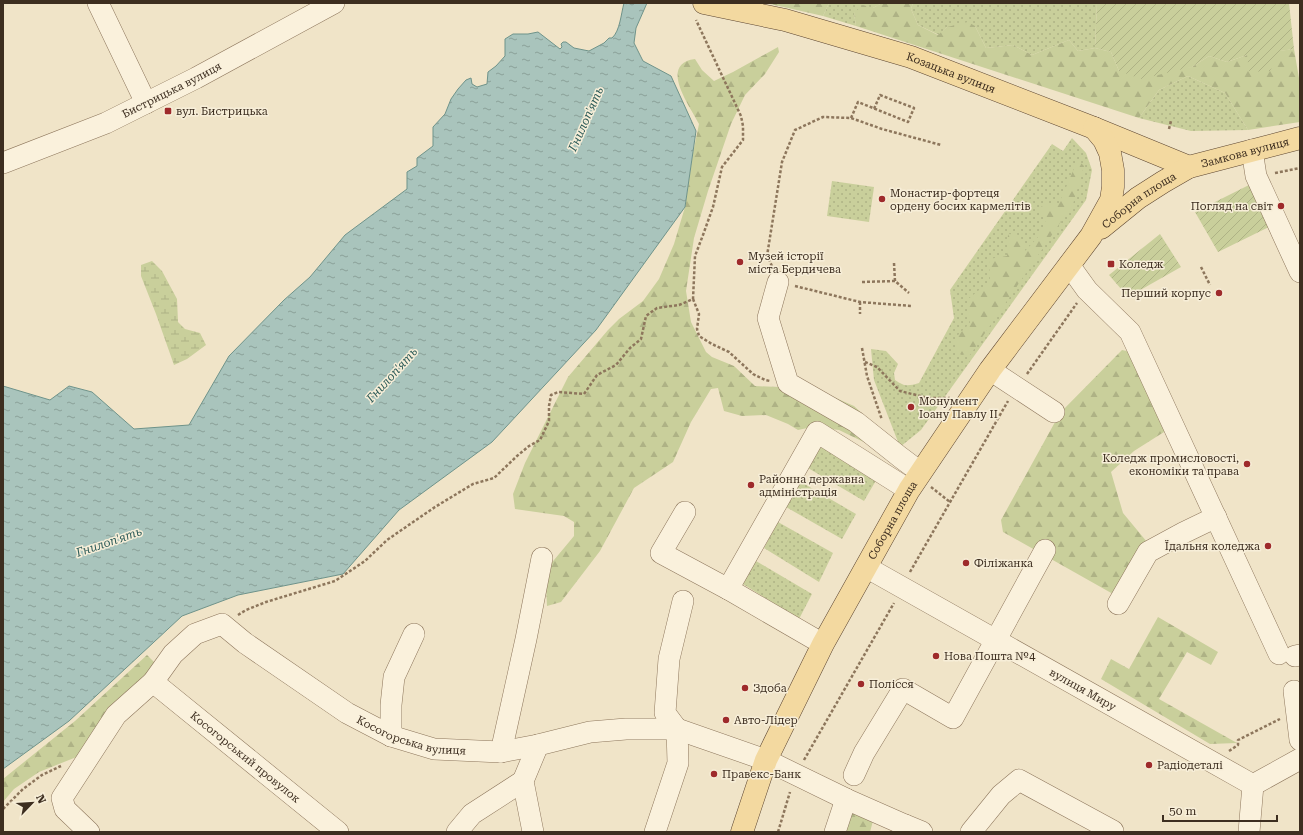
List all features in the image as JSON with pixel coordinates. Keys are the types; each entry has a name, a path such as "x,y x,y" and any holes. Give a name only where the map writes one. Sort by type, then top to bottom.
{"main road":[{"name":"Козацька вулиця","path":"700,11 785,20 911,57 1094,128 1189,167"},
{"name":"Соборна площа","path":"742,832 766,760 823,644 909,490 925,478 990,370 1091,236 1111,200 1113,170 1110,153 1104,140 1094,128"},
{"name":"Замкова вулиця","path":"1189,167 1300,138"},
{"name":"Соборна площа","path":"1091,236 1138,198 1189,167"}],"street":[{"path":"98,3 146,103"},
{"name":"Бистрицька вулиця","path":"6,156 106,123 196,78 308,9 334,3"},
{"path":"1252,150 1256,176 1291,234 1300,272"},
{"path":"1069,265 1087,290 1130,332 1216,517 1291,655"},
{"path":"778,282 768,318 788,383 856,422 925,478"},
{"path":"990,370 1054,412"},
{"path":"728,589 817,432 909,490"},
{"path":"685,512 662,553 823,644"},
{"path":"1118,604 1148,552 1216,517"},
{"path":"854,775 864,753 903,689 953,718 1045,550"},
{"path":"501,752 542,558"},
{"name":"вулиця Миру","path":"866,567 1253,785"},
{"path":"655,832 678,763 676,729 665,713 669,660 684,601"},
{"path":"90,832 64,809 62,798 116,715 153,682 173,654 196,634 222,624"},
{"name":"Косогорська вулиця","path":"222,624 245,643 347,712 391,736 434,749 501,752 538,745 590,732 626,729 676,729 766,760 910,830"},
{"path":"391,736 391,705 394,677 414,634"},
{"name":"Косогорський провулок","path":"153,682 338,832"},
{"path":"1294,691 1300,740"},
{"path":"533,832 523,781 538,745"},
{"path":"1249,832 1253,785 1300,759"},
{"path":"971,832 1001,795 1019,780 1113,831"},
{"path":"457,832 472,814 523,781"},
{"path":"835,832 846,799"}],"path":[{"path":"700,11 741,116 743,140 722,167 713,207 704,235 694,256 693,299 699,314 697,329 699,336 729,352 753,374 765,380 788,383"},
{"path":"851,118 858,102 908,122 914,108 880,95 874,108"},
{"path":"911,306 860,302 778,282 768,256 782,162 795,130 823,117 851,118 882,130 941,145"},
{"path":"1168,129 1171,121"},
{"path":"1256,176 1300,168"},
{"path":"894,263 895,280 909,293"},
{"path":"1201,267 1210,285"},
{"path":"862,282 895,280"},
{"path":"909,573 1009,399 1087,290"},
{"path":"222,624 246,610 266,602 335,581 365,561 387,540 435,507 473,484 494,478 529,446 540,440 550,421 549,406 551,395 558,392 584,394 597,375 616,365 630,348 642,339 646,316 657,308 679,305 693,299"},
{"path":"860,302 860,314"},
{"path":"862,348 867,376 885,426"},
{"path":"865,362 877,367 900,391 928,398 952,398"},
{"path":"925,478 950,502"},
{"path":"778,832 795,774 896,599"},
{"path":"3,809 23,788 42,775 76,760 87,759"}],"green space":[{"path":"766,3 829,3 823,16"},
{"path":"829,3 882,3 873,8 854,13 856,26 823,16"},
{"path":"882,3 913,3 911,9 918,25 938,35 947,27 968,22 975,26 986,48 1013,45 1032,55 1069,40 1078,51 1095,48 1111,52 1119,71 1192,67 1209,56 1227,62 1247,55 1294,49 1300,84 1300,122 1248,130 1225,93 1188,76 1159,90 1139,118 856,26 854,13 863,5 873,8"},
{"path":"913,3 1097,3 1095,48 1078,51 1069,40 1032,55 1013,45 986,48 975,26 947,27 939,35 918,25 911,9"},
{"path":"1097,3 1289,3 1294,49 1280,51 1270,71 1249,72 1247,55 1227,62 1209,56 1192,67 1141,79 1119,71 1111,52 1095,48"},
{"path":"778,47 779,52 765,74 745,95 731,124 708,191 694,238 686,291 691,322 706,352 712,357 734,366 755,386 778,387 806,385 854,406 883,433 874,447 839,430 812,427 798,430 766,415 742,416 724,411 718,388 711,389 691,422 673,462 634,488 600,551 561,602 547,606 546,587 549,566 574,536 574,522 564,516 515,509 513,494 525,463 568,377 608,330 619,319 643,301 659,279 674,244 685,207 699,124 680,87 678,77 679,69 684,62 695,59 702,70 714,81"},
{"path":"1188,76 1225,93 1248,130 1191,131 1139,118 1159,90"},
{"path":"1072,138 1086,153 1092,170 1086,200 921,430 900,447 874,380 871,349 886,351 898,364 894,373 895,380 901,384 907,385 919,383 954,318 950,290 1052,144 1063,151"},
{"path":"1078,160 1084,166 1073,204 970,355 955,354 955,338 970,323 967,300 990,281 989,259 1007,256 1008,234 1020,235 1025,251 1040,235 1047,217 1039,213 1043,203 1059,203"},
{"path":"832,181 874,187 869,222 827,216"},
{"path":"1255,182 1275,224 1218,252 1195,212"},
{"path":"1160,234 1181,267 1128,297 1109,275"},
{"path":"152,261 162,271 177,299 178,322 185,329 200,333 206,345 187,359 174,365 141,276 141,265"},
{"path":"1122,350 1131,352 1166,419 1164,432 1134,451 1111,472 1123,513 1147,542 1113,594 1003,532 1001,520 1060,413"},
{"path":"822,445 878,477 864,501 808,468"},
{"path":"801,482 856,514 842,539 786,507"},
{"path":"778,522 833,553 819,582 764,548"},
{"path":"756,561 812,594 799,619 743,584"},
{"path":"1158,617 1218,652 1211,665 1187,652 1159,699 1237,743 1210,744 1101,679 1111,659 1129,669"},
{"path":"147,655 155,663 84,754 39,772 14,789 3,802 3,779 75,721"},
{"path":"848,805 874,817 870,832 840,832"}],"water":[{"name":"Гнилоп'ять","path":"624,3 647,3 636,28 634,43 643,61 671,76 696,131 685,207 596,330 492,442 399,510 343,574 238,595 182,616 69,721 3,769 3,386 50,400 69,386 92,392 134,429 189,425 229,356 284,300 310,277 345,235 407,189 407,172 417,166 417,158 433,146 433,127 445,114 451,99 466,80 471,78 472,84 477,87 487,84 488,72 505,56 505,39 513,34 538,32 560,49 562,47 561,44 566,42 574,48 589,51 615,35 619,27"}],"place":[{"name":"вул. Бистрицька","path":"168,111"},
{"name":"Монастир-фортеця ордену босих кармелітів","path":"882,199"},
{"name":"Погляд на світ","path":"1281,206"},
{"name":"Музей історії міста Бердичева","path":"740,262"},
{"name":"Коледж","path":"1111,264"},
{"name":"Перший корпус","path":"1219,293"},
{"name":"Монумент Іоану Павлу ІІ","path":"911,407"},
{"name":"Коледж промисловості, економіки та права","path":"1247,464"},
{"name":"Районна державна адміністрація","path":"751,485"},
{"name":"Їдальня коледжа","path":"1268,546"},
{"name":"Філіжанка","path":"966,563"},
{"name":"Нова Пошта №4","path":"936,656"},
{"name":"Полісся","path":"861,684"},
{"name":"Здоба","path":"745,688"},
{"name":"Авто-Лідер","path":"726,720"},
{"name":"Радіодеталі","path":"1149,765"},
{"name":"Правекс-Банк","path":"714,774"}]}
